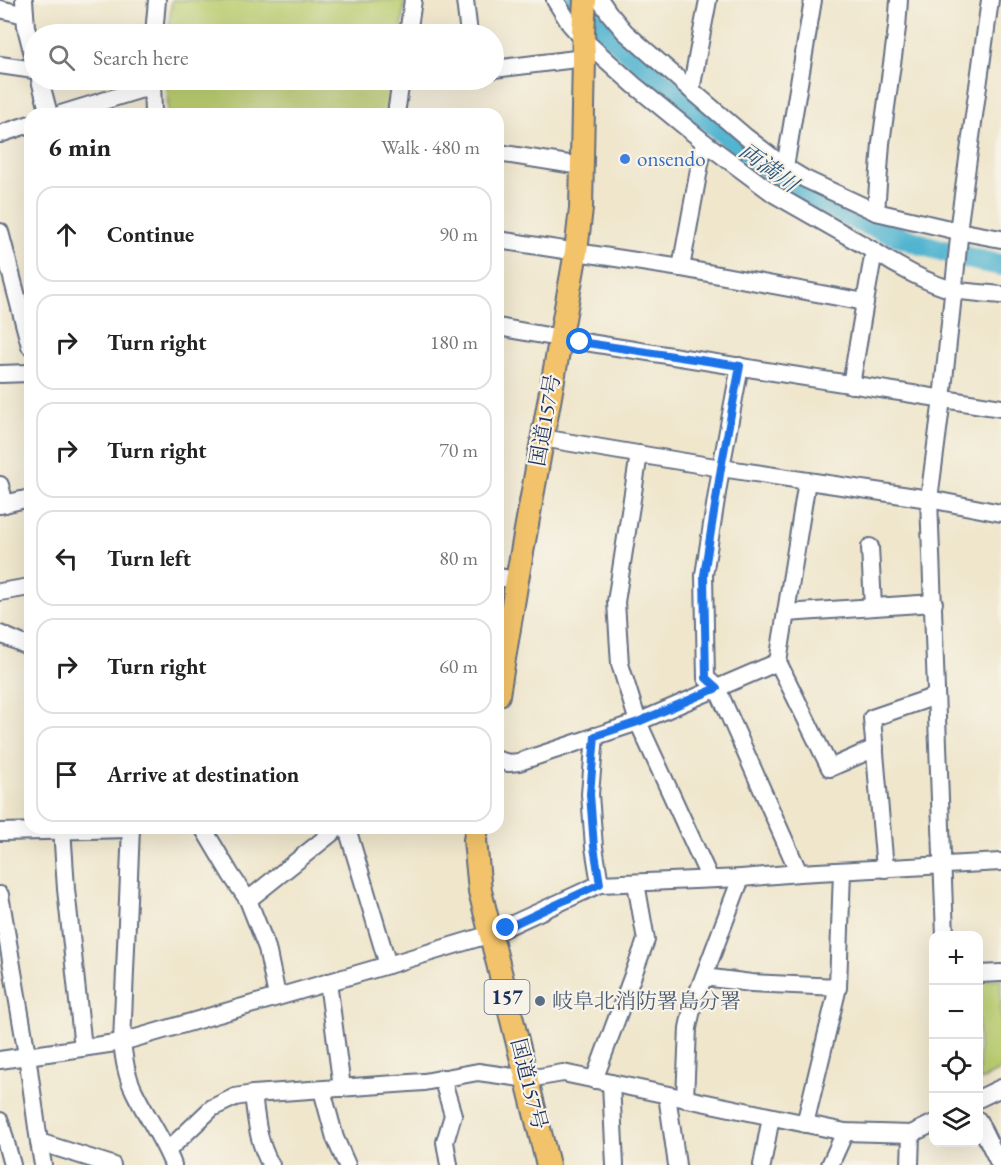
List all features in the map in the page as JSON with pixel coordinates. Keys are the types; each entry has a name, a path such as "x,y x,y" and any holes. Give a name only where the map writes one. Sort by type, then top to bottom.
{"highway":[{"name":"国道157号","path":"504,617 507,578 542,438 576,252 581,208 585,0"},
{"name":"国道157号","path":"472,834 480,891 548,1165"}],"street":[{"path":"155,24 157,0"},
{"path":"409,24 413,0"},
{"path":"465,0 467,24"},
{"path":"555,0 584,43 704,142 774,194 894,264 932,282 953,290 1001,295"},
{"path":"600,0 625,32 691,90 746,137 785,167 805,179 876,212 958,235 1001,239"},
{"path":"691,90 708,0"},
{"path":"785,167 813,0"},
{"path":"876,212 881,143 899,0"},
{"path":"945,931 929,499 942,399 958,235 990,0"},
{"path":"0,9 25,7 26,24"},
{"path":"504,66 584,43"},
{"path":"0,65 24,69"},
{"path":"43,90 47,108"},
{"path":"78,108 129,90"},
{"path":"152,90 153,108"},
{"path":"397,108 400,90"},
{"path":"0,134 24,126"},
{"path":"681,268 704,142"},
{"path":"504,154 581,166"},
{"path":"0,232 3,256 24,326"},
{"path":"504,241 681,268 865,302"},
{"path":"851,386 874,251"},
{"path":"504,328 851,386 1001,408"},
{"path":"740,366 704,575 706,678 717,688 799,873"},
{"path":"0,374 24,373"},
{"path":"542,438 929,499 1001,513"},
{"path":"639,454 616,602 620,664 638,722 710,879"},
{"path":"807,481 778,662 830,768 875,748"},
{"path":"0,485 2,505 24,500"},
{"path":"870,548 873,607"},
{"path":"0,592 24,588"},
{"path":"786,613 934,603"},
{"path":"0,634 24,644"},
{"path":"504,762 519,762 638,722 778,662"},
{"path":"885,869 873,718 936,696"},
{"path":"595,736 590,794 594,847 600,884"},
{"path":"0,832 24,831"},
{"path":"62,834 82,1048"},
{"path":"131,834 122,1041 125,1066 133,1090 171,1157 212,1108 235,1097 424,1082 478,1072 528,1080 563,1073 845,1132 911,1134 929,1125"},
{"path":"207,834 248,900 267,948 277,996"},
{"path":"248,900 330,834"},
{"path":"349,834 388,965"},
{"path":"0,1060 122,1041 388,965 491,934 600,884 1001,862"},
{"path":"805,1124 838,987 842,871"},
{"path":"685,1099 688,1028 693,1005 741,878"},
{"path":"594,1080 646,940 636,883"},
{"path":"0,895 43,1165"},
{"path":"983,974 1001,972"},
{"path":"704,976 751,983 838,987"},
{"path":"328,982 342,1088"},
{"path":"442,1078 453,1115 446,1142 449,1165"},
{"path":"611,1083 615,1165"},
{"path":"983,1097 1001,1088"},
{"path":"322,1090 335,1138 347,1165"},
{"path":"253,1094 257,1127 271,1165"},
{"path":"667,1095 677,1165"},
{"path":"762,1165 771,1117"},
{"path":"983,1130 1000,1165"},
{"path":"2,1132 12,1165"},
{"path":"830,1165 845,1132"},
{"path":"910,1165 911,1134"},
{"path":"39,1142 95,1162 112,1165"}],"green space":[{"path":"172,0 405,0 402,24 169,24"},
{"path":"167,90 394,90 391,108 168,108"},
{"path":"1001,979 1001,1070 983,1079 983,985 983,980"}],"waterway":[{"name":"両満川","path":"577,0 597,24 698,113 774,174 812,198 856,220 920,244 1001,265"}],"place":[{"name":"onsendo","path":"625,159"},
{"name":"岐阜北消防署島分署","path":"540,1001"}],"route":[{"path":"506,928 600,884 594,847 590,794 595,736 638,722 717,688 706,678 704,575 740,366 580,342"}]}
